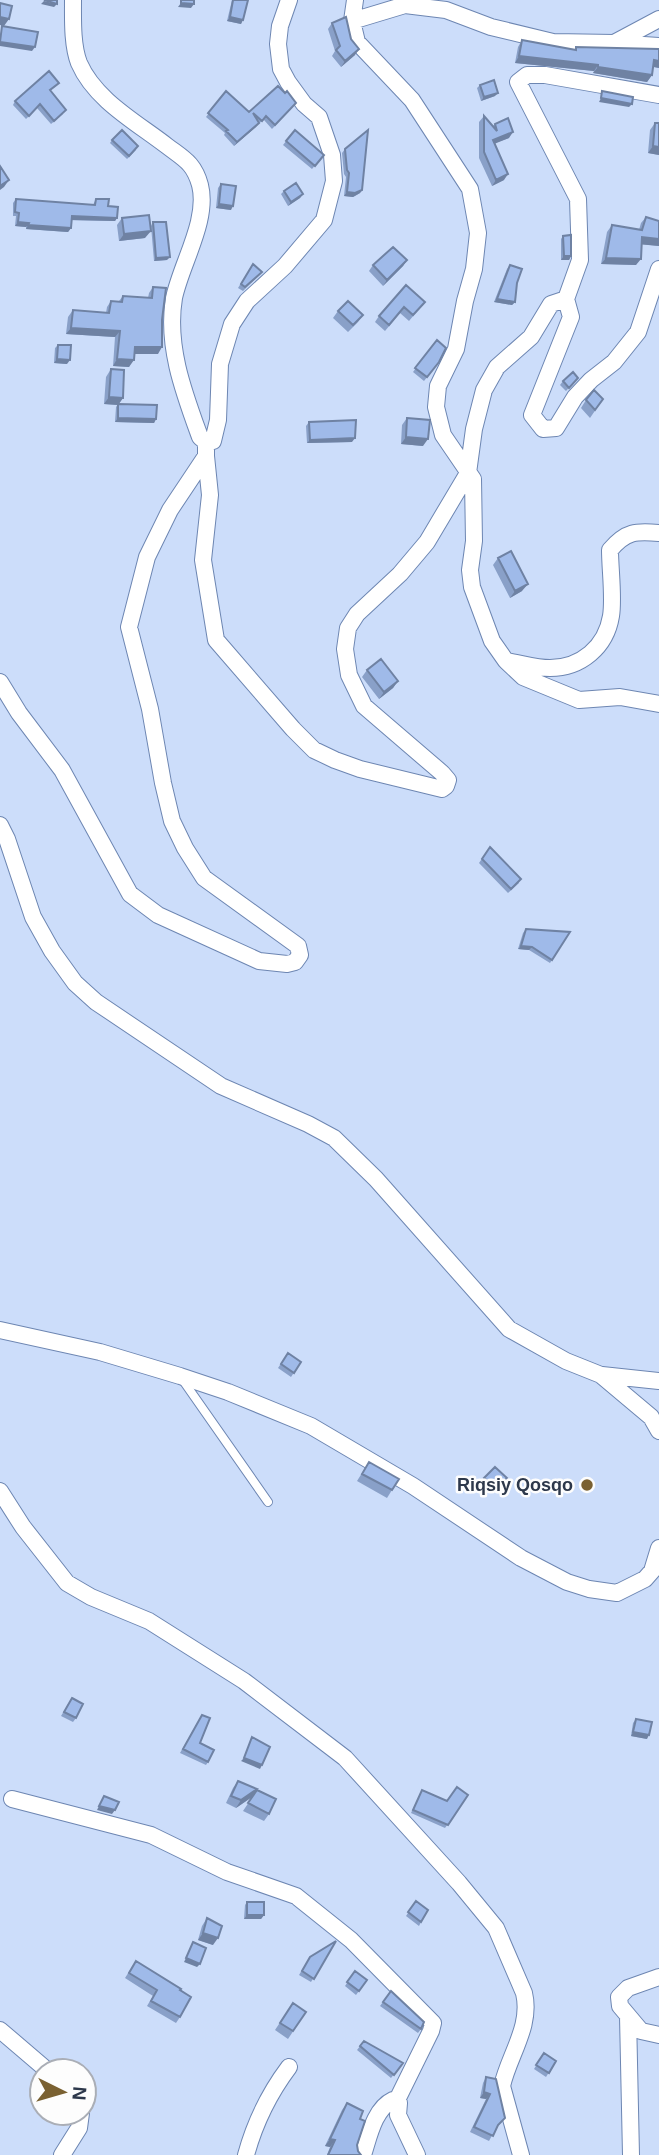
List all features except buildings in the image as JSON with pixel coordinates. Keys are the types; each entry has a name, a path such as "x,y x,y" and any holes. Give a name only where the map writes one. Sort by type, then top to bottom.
{"street":[{"path":"73,0 76,51 93,88 192,165 201,187 200,216 174,298 172,327 176,363 189,408 206,449 210,495 203,560 216,640 314,750 360,769 442,789 446,786 448,780 442,773 364,706 349,675 345,649 348,628 357,614 400,574 427,542 468,473 474,429 484,390 497,367 531,337 551,304 566,299"},
{"path":"0,682 19,713 62,770 130,894 158,915 259,961 287,964 296,962 300,955 298,946 204,878 185,848 172,821 150,709 130,627 146,557 170,510 213,441 218,420 220,363 232,324 247,301 285,266 324,220 334,181 332,155 319,117 304,104 281,69 278,44 280,26 289,0"},
{"path":"355,0 352,21 357,43 412,100 470,189 478,233 474,269 456,349 438,386 436,407 443,435 473,479 474,541 470,570 472,587 492,641 506,661 523,677 579,700 620,697 659,704"},
{"path":"352,21 405,5 446,10 491,27 553,42 659,46"},
{"path":"614,43 659,19"},
{"path":"659,95 545,75 527,75 518,82 578,199 580,260 566,299 571,317 532,415 543,429 555,428 575,397 614,362 638,332 659,269"},
{"path":"506,661 550,668 577,663 591,655 602,641 611,616 610,550 621,537 639,531 659,533"},
{"path":"0,825 33,917 52,951 75,983 96,1002 222,1086 334,1138 376,1179 509,1329 566,1361 601,1375 659,1381"},
{"path":"0,1330 100,1352 180,1376 228,1392 311,1426 413,1486 521,1558 567,1582 589,1590 617,1593 645,1579 652,1571 659,1548"},
{"path":"601,1375 651,1417 659,1431"},
{"path":"0,1492 23,1528 67,1583 91,1597 149,1621 244,1681 345,1758 459,1883 496,1928 524,1993 526,2005 525,2021 502,2087 522,2155"},
{"path":"12,1799 151,1835 227,1871 296,1896 351,1940 433,2024 397,2100 398,2115 417,2155"},
{"path":"659,1977 628,1988 619,1997 620,2006 641,2031 659,2035"},
{"path":"628,2017 631,2155"},
{"path":"0,2030 32,2057"},
{"path":"246,2155 263,2105 289,2067"},
{"path":"363,2155 370,2131 381,2110 388,2102 397,2100"},
{"path":"62,2155 79,2127"}],"lane":[{"path":"180,1376 268,1502"}],"place":[{"name":"Riqsiy Qosqo","path":"587,1485"}]}
